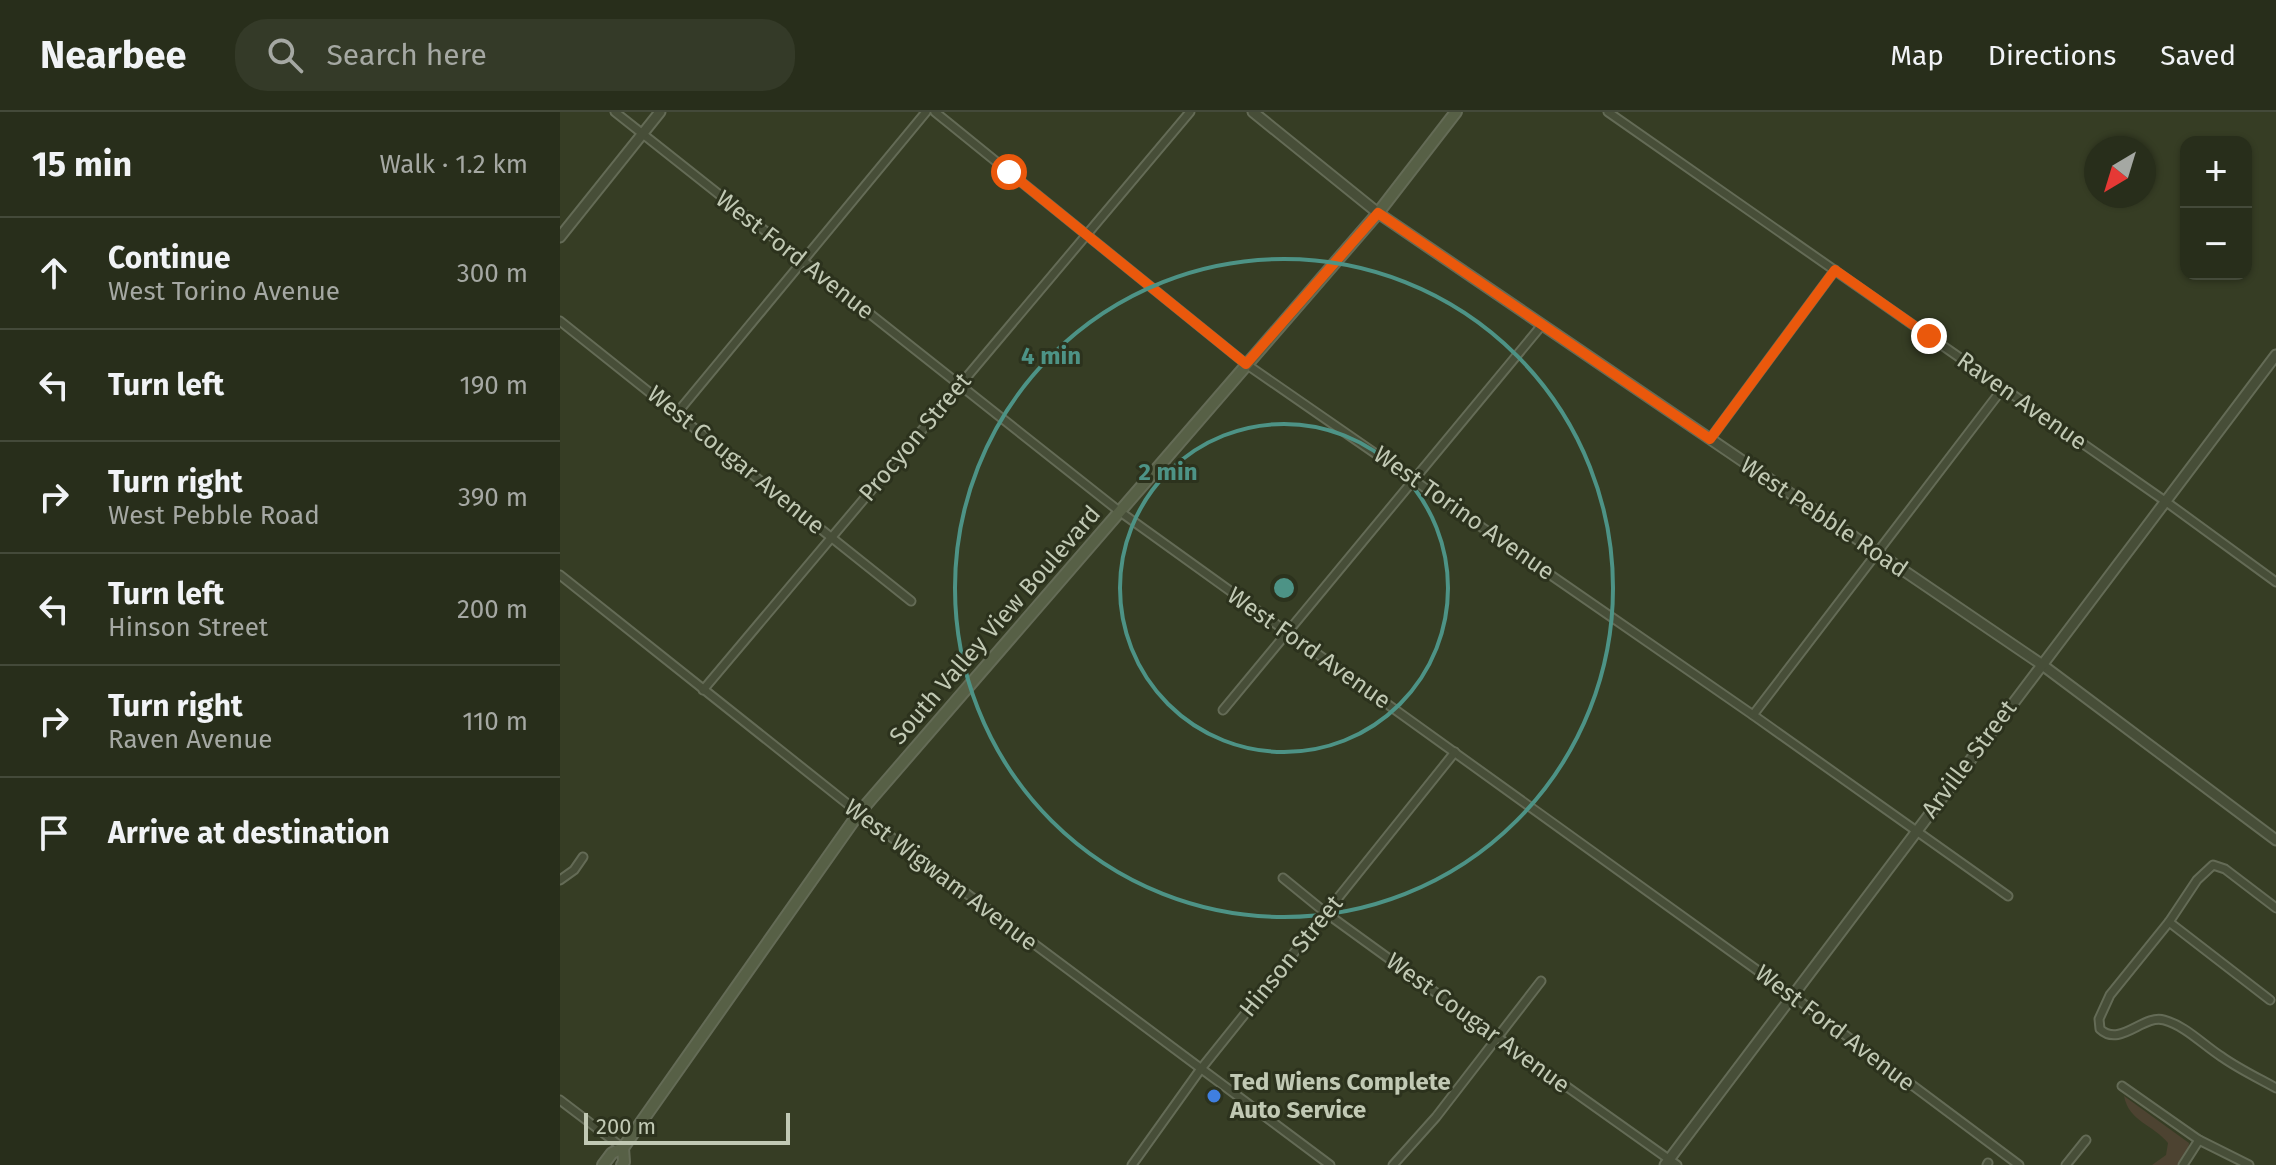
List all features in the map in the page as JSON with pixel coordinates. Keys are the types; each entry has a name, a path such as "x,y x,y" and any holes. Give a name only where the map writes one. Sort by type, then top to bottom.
{"main road":[{"name":"South Valley View Boulevard","path":"603,1165 612,1153 623,1148 859,813 1378,213 1456,112"},
{"path":"622,1165 623,1148"}],"street":[{"name":"West Ford Avenue","path":"615,112 1119,511 1793,996 2019,1165"},
{"path":"560,237 660,112"},
{"path":"677,413 926,112"},
{"name":"West Torino Avenue","path":"935,112 1246,364 1415,478 2008,896"},
{"name":"Procyon Street","path":"703,690 1190,112"},
{"name":"West Pebble Road","path":"1253,112 1378,213 2041,664 2276,840"},
{"name":"Raven Avenue","path":"1608,112 2276,582"},
{"path":"1710,439 1835,270"},
{"name":"West Cougar Avenue","path":"560,321 911,601"},
{"path":"1223,710 1542,325"},
{"name":"Arville Street","path":"1670,1163 1916,829 2276,355"},
{"path":"1753,715 2003,388"},
{"name":"West Wigwam Avenue","path":"560,575 859,813 1330,1165"},
{"name":"Hinson Street","path":"1132,1165 1200,1070 1455,752"},
{"path":"560,880 583,857"},
{"path":"2276,908 2225,869 2213,865 2197,880 2169,922 2110,995 2099,1019 2100,1029 2112,1035 2156,1019 2180,1027 2224,1059 2276,1088"},
{"name":"West Cougar Avenue","path":"1283,878 1326,913 1670,1163"},
{"path":"2169,922 2270,1000"},
{"path":"1393,1165 1436,1117 1541,981"},
{"path":"2122,1086 2199,1140 2249,1165"},
{"path":"560,1100 623,1148"},
{"path":"2066,1165 2086,1140"},
{"path":"2183,1165 2199,1140"}],"shaded area":[{"path":"2124,1096 2189,1143 2188,1151 2178,1165 2152,1165 2166,1155 2168,1143 2136,1118"}],"place":[{"name":"Ted Wiens Complete Auto Service","path":"1214,1096"}],"route":[{"path":"1009,172 1246,364 1378,213 1710,439 1835,270 1929,336"}]}
